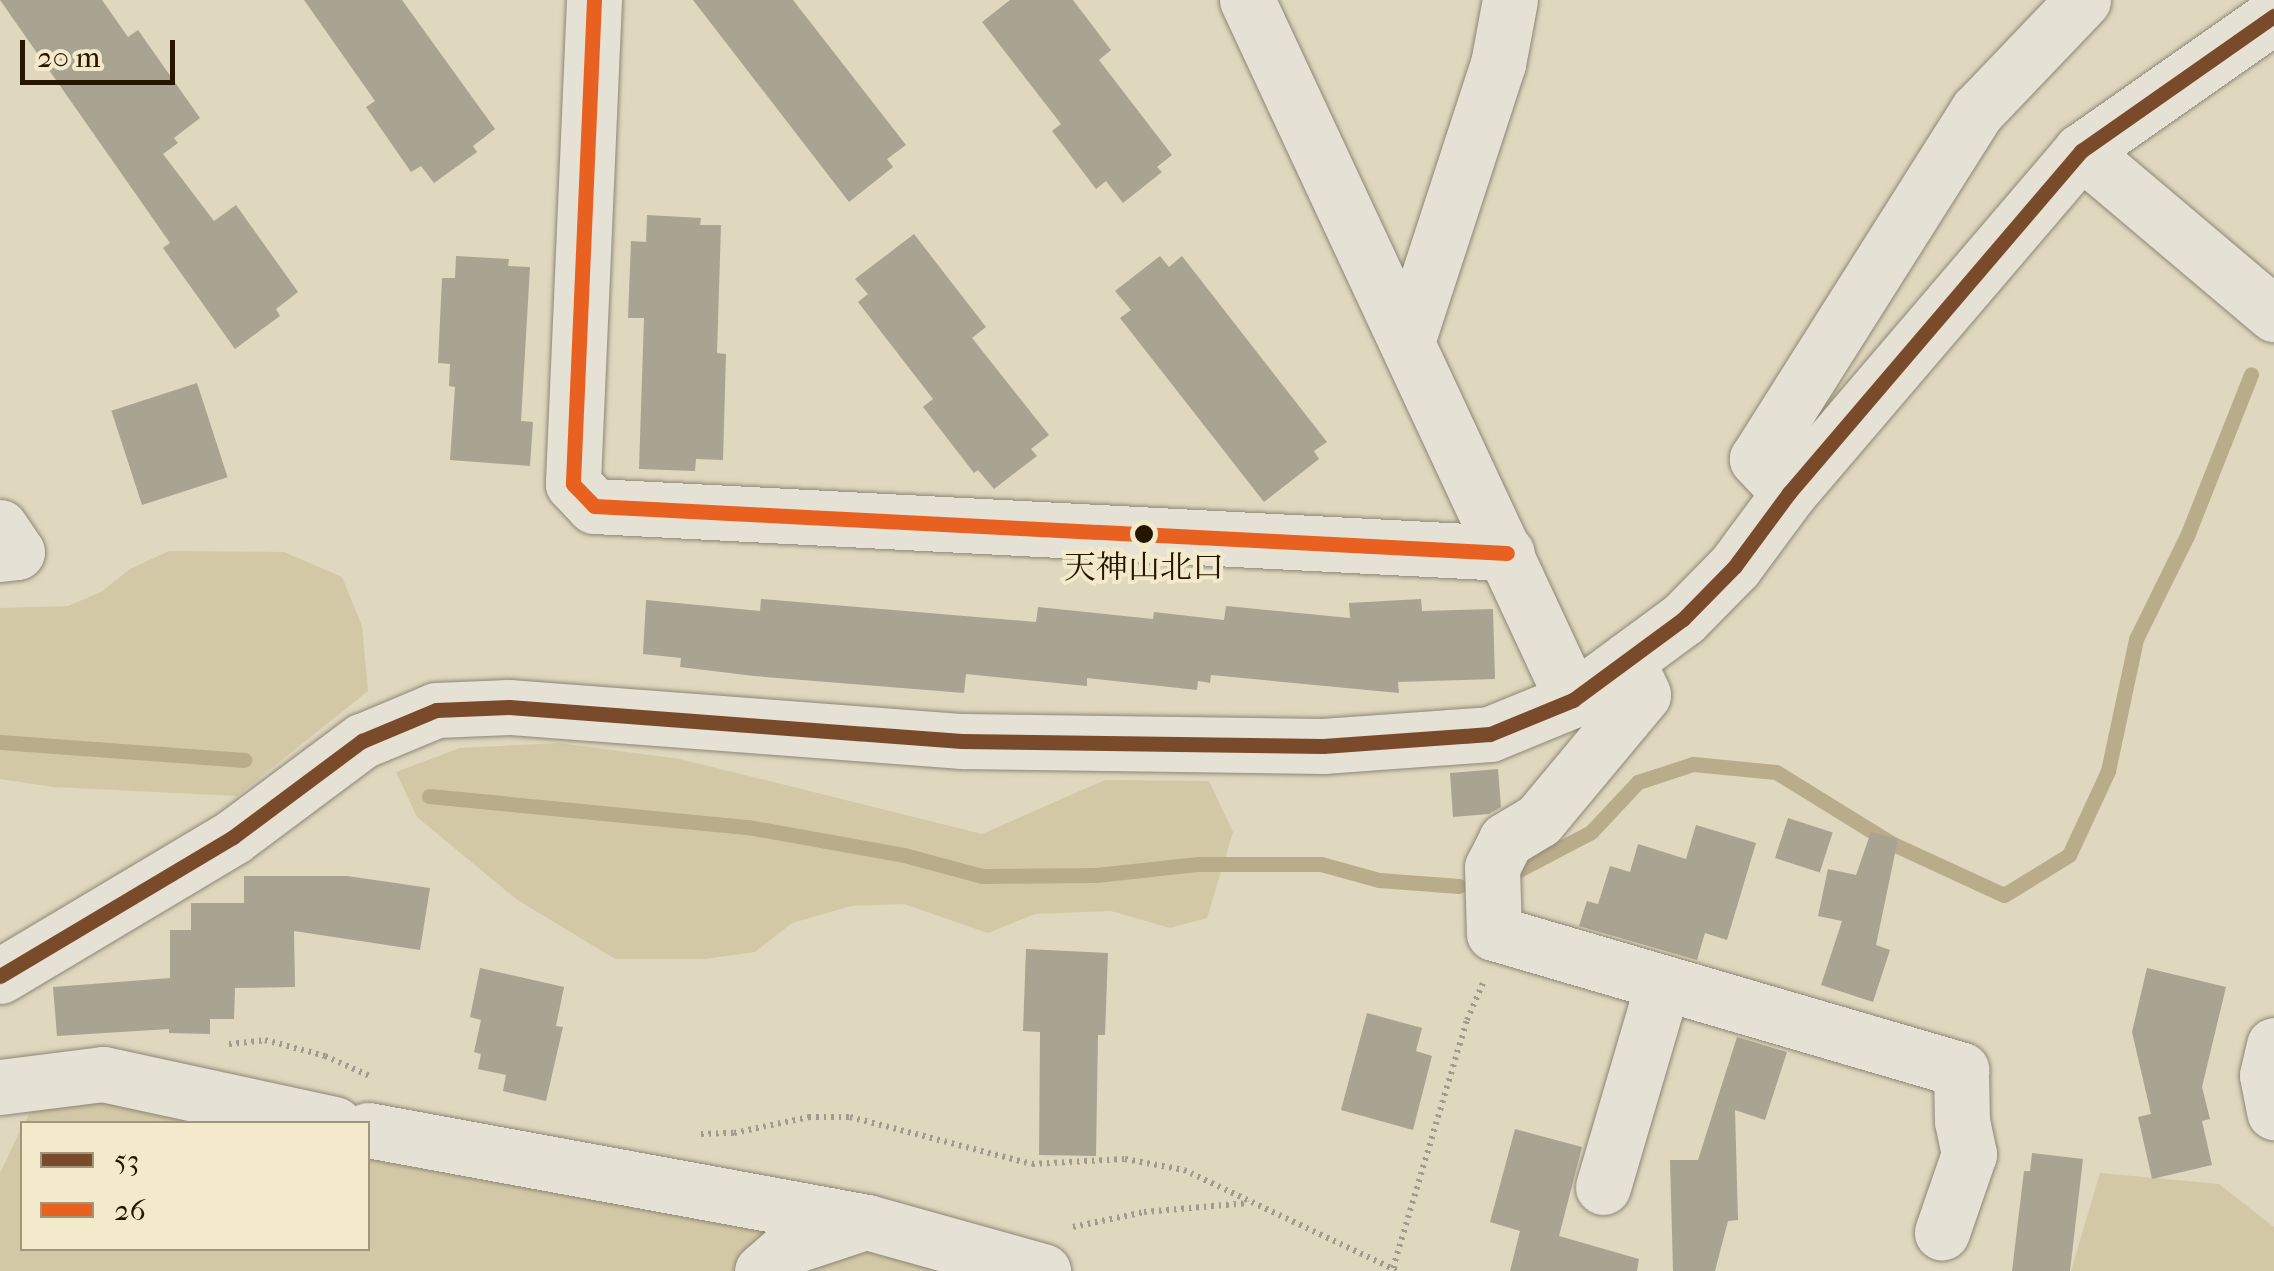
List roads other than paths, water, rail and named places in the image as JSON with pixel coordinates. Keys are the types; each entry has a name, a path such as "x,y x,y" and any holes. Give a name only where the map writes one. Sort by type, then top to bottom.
{"street":[{"path":"594,0 573,484 594,506 1507,553"},
{"path":"1247,0 1573,700"},
{"path":"1407,342 1498,64 1510,0"},
{"path":"1789,493 1757,460 1978,110 2084,0"},
{"path":"0,976 233,837 362,741 436,710 509,707 962,741 1323,746 1490,734 1573,700 1683,619 1735,566 1789,493 2081,152 2274,16"},
{"path":"2081,152 2274,314"},
{"path":"0,527 17,552 0,554"},
{"path":"1627,660 1643,695 1539,820 1506,840 1492,867 1494,933 1961,1070 1962,1121 1969,1154 1942,1232"},
{"path":"1603,1187 1663,983"},
{"path":"2274,1045 2267,1076 2274,1112"},
{"path":"0,1087 104,1074 321,1121"},
{"path":"371,1104 866,1222 1043,1271"},
{"path":"762,1271 790,1248 866,1222"}],"waterway":[{"path":"1513,873 1591,832 1638,782 1693,764 1776,772 1891,843 2004,895 2069,855 2108,771 2136,639 2187,536 2251,374"},
{"path":"0,742 244,760"},
{"path":"429,796 748,827 904,855 982,876 1096,875 1198,864 1321,864 1379,880 1459,886"}],"place":[{"name":"天神山北口","path":"1144,534"}]}
